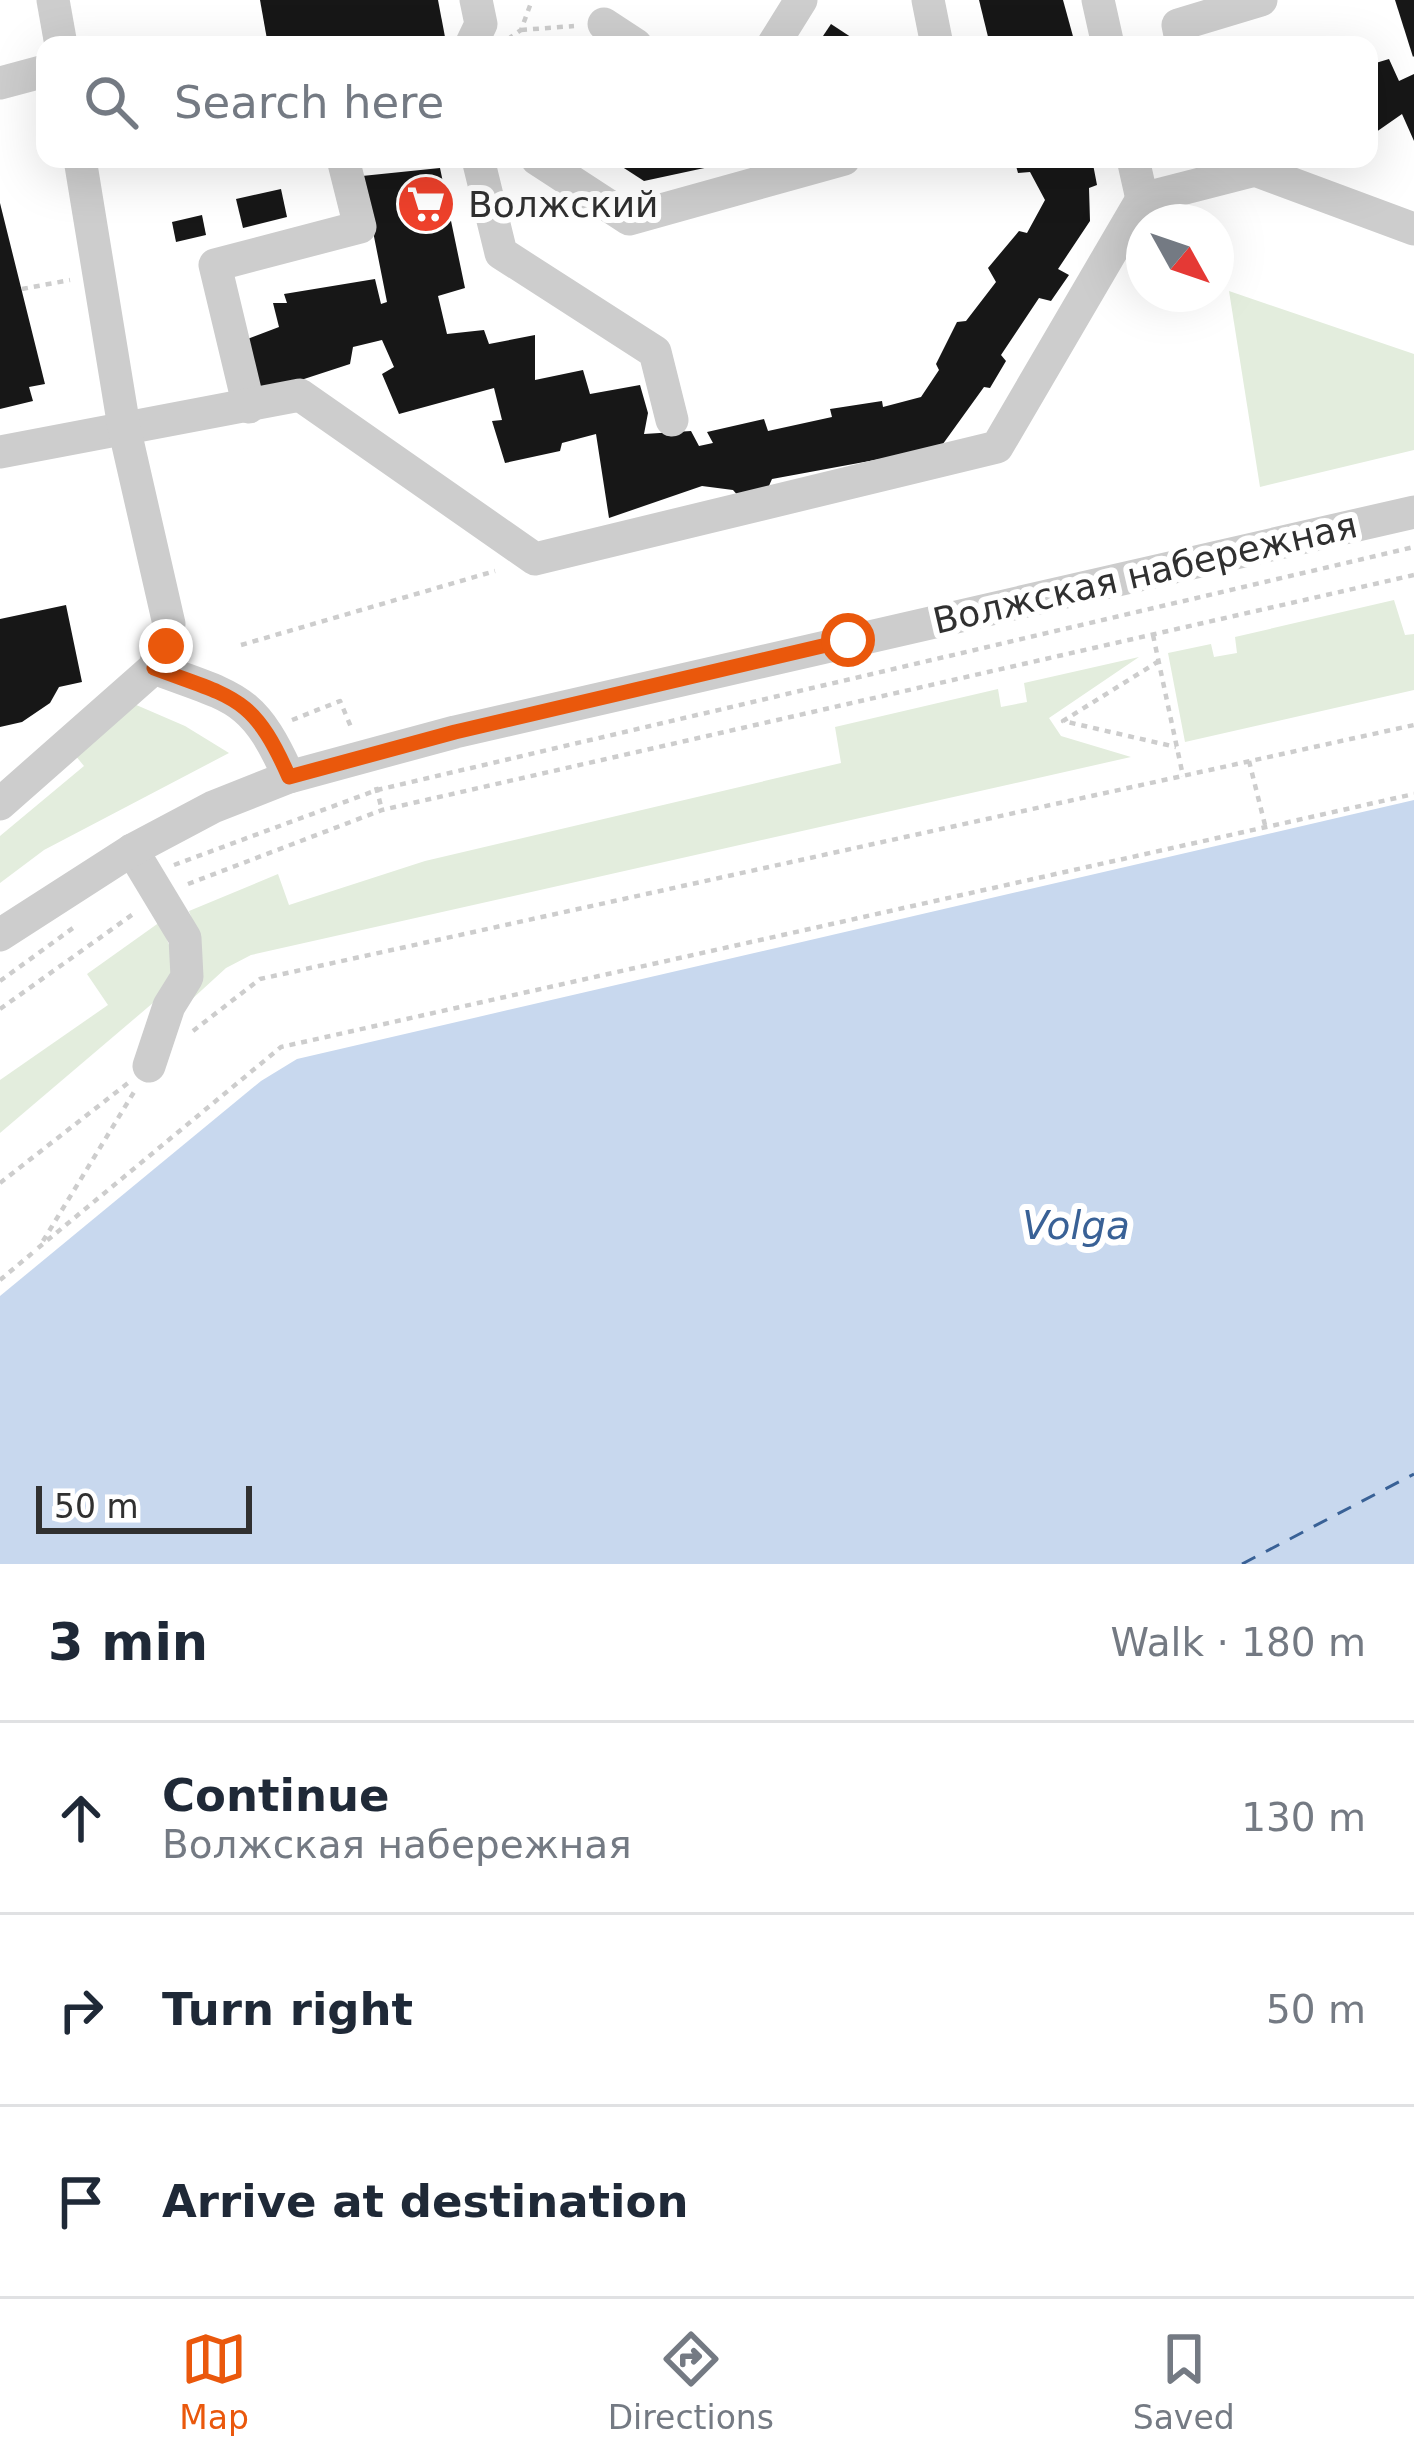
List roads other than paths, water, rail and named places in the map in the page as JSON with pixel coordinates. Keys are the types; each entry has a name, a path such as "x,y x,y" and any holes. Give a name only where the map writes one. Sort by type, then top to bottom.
{"street":[{"path":"53,0 60,36"},
{"path":"475,36 481,24 476,0"},
{"path":"779,36 801,0"},
{"path":"928,0 935,36"},
{"path":"1097,0 1106,36"},
{"path":"1180,36 1178,26 1261,0"},
{"path":"604,23 623,36"},
{"path":"0,83 36,73"},
{"path":"0,804 154,668 169,624 124,427 81,168"},
{"path":"249,407 215,265 360,227 345,168"},
{"path":"480,168 501,253 655,352 672,420"},
{"path":"550,168 629,219 812,168"},
{"path":"1135,168 1142,199"},
{"path":"0,452 300,395 535,559 997,447 1142,199 1210,170 1255,170 1414,230"},
{"name":"Волжская набережная","path":"0,935 146,873 213,807 289,777 455,732 1414,512"},
{"path":"154,668 234,698 256,714 289,777"},
{"path":"146,873 185,938 187,976 169,1006 149,1066"}],"water":[{"name":"Volga","path":"1414,800 1414,1564 0,1564 0,1296 261,1081 297,1059"}],"place":[{"name":"Волжский","path":"426,204"}]}
